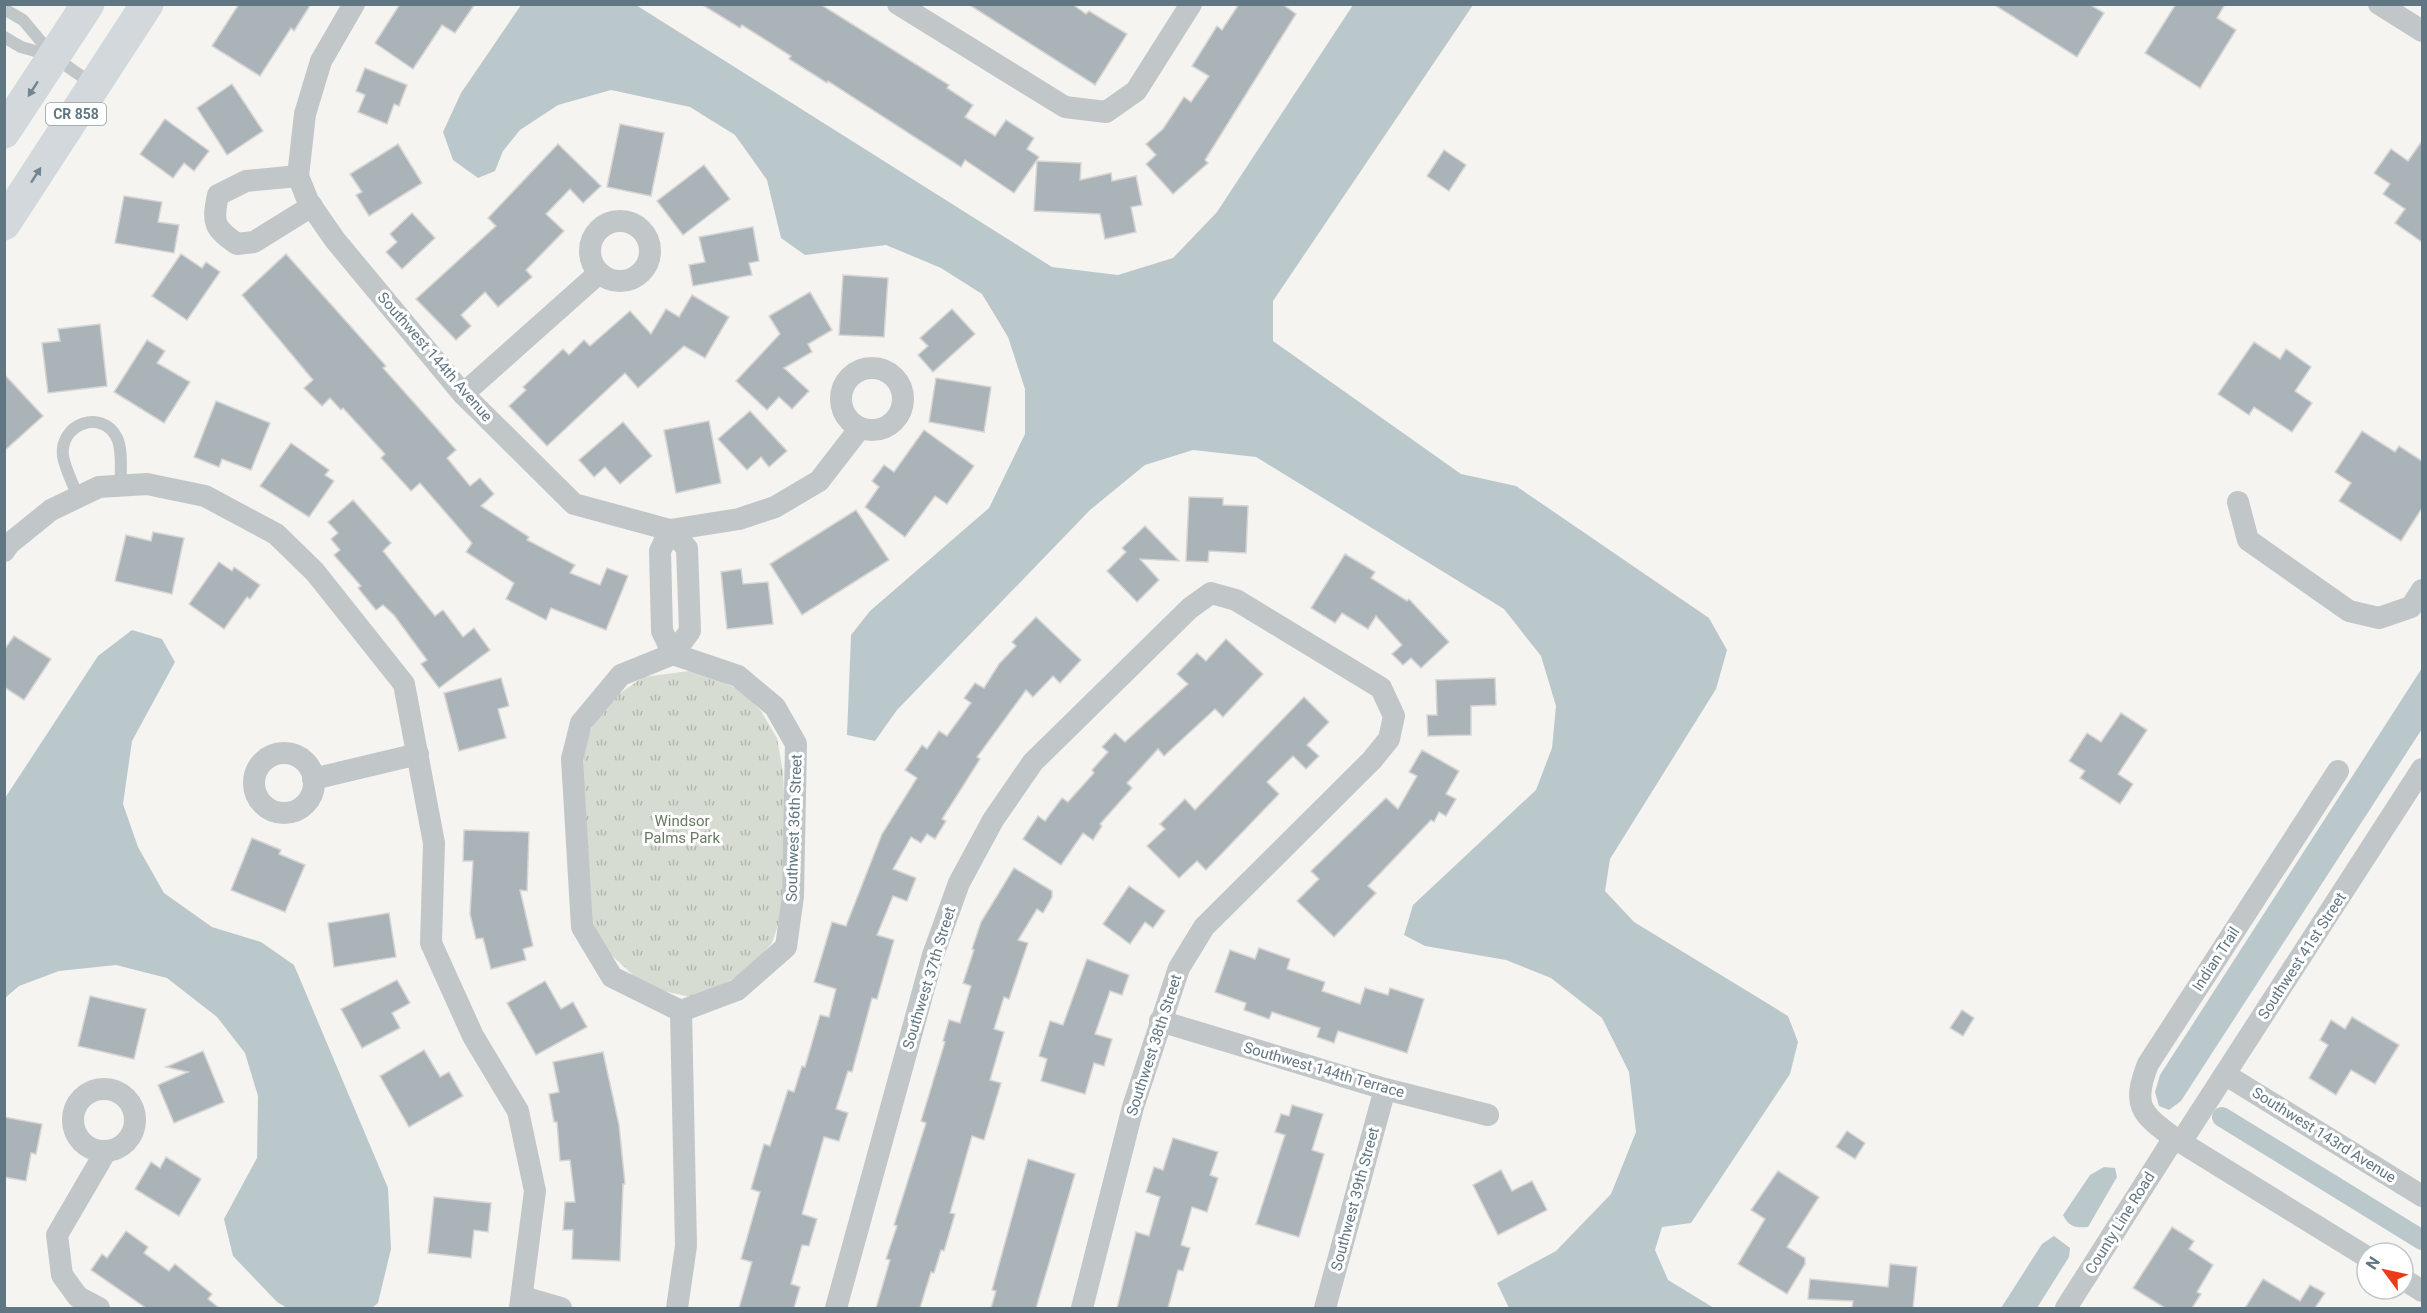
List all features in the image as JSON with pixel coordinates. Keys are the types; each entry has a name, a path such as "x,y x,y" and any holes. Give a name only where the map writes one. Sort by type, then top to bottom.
{"main road":[{"name":"CR 858","path":"4,132 88,4"},
{"name":"CR 858","path":"4,224 147,4"}],"street":[{"path":"312,206 254,242 237,244 219,231 214,214 219,195 246,181 298,176 305,114 321,61 354,4"},
{"path":"898,4 1065,107 1106,112 1136,91 1191,4"},
{"path":"2379,4 2422,32"},
{"name":"Southwest 144th Avenue","path":"298,176 312,206 334,240 463,394 574,504 670,530"},
{"path":"463,394 599,273"},
{"path":"677,1308 686,1246 681,1011 612,977 582,927 572,759 581,723 621,675 673,654 662,631 660,551 670,530 739,519 775,507 819,481 860,428"},
{"path":"4,551 9,544 51,510 77,495 99,488 121,484 147,484 206,496 276,534 315,572 404,684 434,843 431,943 473,1036 518,1111 535,1191 521,1303 561,1308"},
{"path":"2238,502 2248,540 2349,611 2379,618 2412,607 2422,590"},
{"name":"Southwest 37th Street","path":"836,1308 933,954 959,883 993,820 1033,762 1190,608 1211,593 1236,600 1381,688 1394,716"},
{"name":"Southwest 36th Street","path":"673,654 738,676 775,707 796,744 793,896 786,947 737,990 681,1011"},
{"name":"Southwest 38th Street","path":"1082,1308 1134,1107 1179,968 1204,927 1372,760 1389,739 1394,716"},
{"path":"314,779 418,754"},
{"name":"Southwest 41st Street","path":"2177,1140 2226,1075 2422,769"},
{"name":"Indian Trail","path":"2177,1140 2147,1118 2139,1103 2139,1088 2148,1064 2338,771"},
{"name":"Southwest 144th Terrace","path":"1160,1021 1385,1089 1488,1115"},
{"name":"Southwest 143rd Avenue","path":"2226,1075 2422,1196"},
{"name":"Southwest 39th Street","path":"1325,1308 1385,1089"},
{"path":"2177,1140 2355,1250"},
{"name":"County Line Road","path":"2066,1308 2177,1140"},
{"path":"99,1308 78,1297 63,1275 57,1235 106,1151"}],"lane":[{"path":"4,9 23,20 54,57 95,86"},
{"path":"4,37 21,47 54,57"},
{"path":"77,495 63,456 64,445 69,433 83,423 93,421 99,423 116,436 120,444 121,484"}],"green space":[{"name":"Windsor Palms Park","path":"697,670 742,691 761,711 777,738 783,772 786,840 781,916 772,943 747,972 695,998 664,991 635,977 597,942 587,909 580,799 585,743 601,707 643,677"}],"shaded area":[{"path":"521,5 636,5 1052,267 1118,275 1173,258 1217,212 1353,5 1473,5 1273,301 1273,341 1461,474 1516,486 1709,618 1727,650 1716,689 1610,859 1605,891 1634,922 1788,1016 1798,1042 1790,1074 1691,1223 1662,1227 1655,1250 1668,1280 1714,1308 1509,1308 1497,1283 1556,1251 1611,1194 1636,1132 1629,1072 1602,1018 1551,978 1506,960 1425,946 1404,935 1413,905 1536,790 1552,748 1556,706 1541,656 1504,609 1256,457 1193,450 1145,465 1090,510 897,710 875,741 847,735 851,635 870,611 989,508 1025,434 1025,389 1008,337 982,294 941,268 886,245 805,255 781,238 767,180 735,135 690,107 611,90 558,105 520,130 503,151 495,171 478,178 453,160 443,132 461,93"},
{"path":"132,630 162,639 175,662 132,741 123,804 138,847 164,893 212,927 261,942 294,965 388,1188 391,1249 378,1303 372,1308 287,1308 277,1302 233,1256 224,1219 257,1158 258,1096 245,1053 217,1017 167,978 116,965 59,971 19,986 5,998 5,798 98,656"},
{"path":"2422,668 2422,729 2181,1101 2169,1110 2159,1106 2155,1092 2160,1075"},
{"path":"2104,1167 2115,1168 2117,1177 2088,1227 2076,1227 2070,1224 2063,1215 2090,1175"},
{"path":"2054,1236 2070,1248 2069,1257 2037,1308 2001,1308 2042,1244"}],"building":[{"path":"239,4 311,4 294,31 291,28 260,76 212,46"},
{"path":"400,4 475,4 455,33 442,25 413,69 375,43"},
{"path":"701,4 820,4 949,85 947,88 973,105 965,117 995,136 1006,120 1034,138 1027,149 1039,157 1014,193 965,160 961,167 828,81 827,83 789,59 791,56 742,25 740,28"},
{"path":"968,4 1072,4 1086,14 1089,11 1127,34 1095,85"},
{"path":"1239,4 1282,4 1296,14 1205,160 1208,163 1173,194 1146,164 1156,155 1146,144 1163,129 1184,97 1191,102 1209,76 1192,66 1217,26 1222,30"},
{"path":"1993,4 2089,4 2104,13 2077,57"},
{"path":"2176,4 2225,4 2217,18 2236,30 2200,88 2145,53"},
{"path":"365,68 407,85 399,106 394,104 387,124 358,112 365,95 356,91"},
{"path":"232,84 263,131 227,155 197,108"},
{"path":"165,119 209,151 194,171 184,163 173,178 140,154"},
{"path":"620,124 664,133 651,196 607,187"},
{"path":"2422,141 2422,242 2395,223 2405,209 2383,194 2390,184 2374,173 2391,149 2408,161"},
{"path":"398,144 422,183 369,216 356,195 362,192 350,174"},
{"path":"558,144 601,186 583,203 570,189 546,214 564,231 526,270 532,277 498,307 485,292 461,315 471,326 456,340 416,299 496,226 488,218"},
{"path":"1444,150 1466,165 1449,191 1427,176"},
{"path":"1037,161 1081,163 1080,180 1111,173 1112,181 1136,176 1142,205 1131,207 1136,232 1105,239 1100,214 1034,211"},
{"path":"704,165 730,199 683,235 657,201"},
{"path":"124,196 162,202 158,222 179,225 174,253 115,243"},
{"path":"412,213 435,238 402,269 386,252 397,242 390,234"},
{"path":"753,227 759,261 749,263 752,275 693,286 689,265 705,262 699,237"},
{"path":"181,254 202,268 206,262 220,272 187,320 152,296"},
{"path":"286,254 386,366 383,368 456,450 447,458 470,486 480,478 494,494 481,506 529,537 527,540 575,565 570,573 600,585 607,568 628,576 606,630 551,608 546,620 506,599 514,583 466,552 472,543 420,483 411,491 381,458 385,454 343,408 341,410 330,398 322,406 304,388 313,380 242,295"},
{"path":"843,275 888,278 884,337 839,335"},
{"path":"810,292 832,330 808,344 812,352 784,368 809,391 792,409 779,397 767,410 736,381 780,334 769,316"},
{"path":"692,295 729,317 705,358 684,346 638,388 625,373 547,446 509,406 526,390 523,387 563,349 569,355 584,340 590,346 630,311 651,334 666,309 679,317"},
{"path":"952,309 975,334 933,372 918,355 928,346 920,338"},
{"path":"100,324 107,386 48,393 42,343 60,341 58,329"},
{"path":"147,340 165,351 157,363 190,382 164,423 114,392"},
{"path":"2254,342 2280,359 2286,349 2311,367 2295,391 2312,403 2292,432 2254,407 2249,415 2218,394"},
{"path":"4,374 43,416 4,451"},
{"path":"936,378 991,387 984,432 929,422"},
{"path":"216,401 270,423 251,470 222,459 219,467 194,457"},
{"path":"750,411 787,451 769,467 761,457 747,470 718,439"},
{"path":"709,421 721,483 676,493 664,430"},
{"path":"623,422 652,456 620,484 605,467 594,477 579,460"},
{"path":"924,430 974,466 947,504 935,496 905,537 865,507 879,487 872,481 884,465 894,472"},
{"path":"2362,431 2395,452 2399,446 2422,461 2422,508 2401,541 2339,501 2351,483 2335,472"},
{"path":"291,443 329,470 325,475 334,481 309,517 260,486"},
{"path":"1189,497 1223,498 1223,505 1248,506 1246,553 1209,551 1208,562 1186,561"},
{"path":"353,500 391,543 383,551 435,616 443,610 463,637 474,628 490,650 439,688 421,664 427,660 394,615 383,605 376,610 358,588 361,586 334,555 340,550 331,539 338,533 328,522"},
{"path":"856,510 889,560 802,615 770,564"},
{"path":"1145,526 1179,561 1140,559 1159,580 1137,602 1107,571 1126,552 1122,548"},
{"path":"153,532 184,538 172,594 115,581 126,535 151,541"},
{"path":"1345,554 1375,572 1371,578 1407,601 1409,599 1449,642 1421,668 1411,658 1403,665 1392,654 1402,645 1376,616 1368,629 1342,613 1335,623 1311,608"},
{"path":"219,562 232,571 234,567 260,585 250,599 247,597 224,629 189,604"},
{"path":"741,569 743,584 768,582 773,624 727,629 721,572"},
{"path":"1036,617 1081,660 1060,683 1053,676 1033,697 1026,690 977,757 980,759 942,819 946,821 935,839 927,834 921,843 911,837 893,869 916,878 907,901 893,896 877,935 894,940 877,999 872,998 852,1072 848,1071 836,1109 848,1113 839,1141 824,1137 802,1214 817,1219 809,1246 802,1245 791,1284 800,1287 794,1308 739,1308 752,1262 741,1259 760,1192 751,1189 764,1144 770,1146 788,1090 794,1092 802,1066 805,1067 820,1015 829,1017 836,989 814,982 832,922 846,926 882,834 917,778 905,770 922,745 927,749 939,731 947,736 971,703 964,698 975,683 984,688 999,664 1016,646 1012,642"},
{"path":"14,636 51,659 24,700 4,687 4,650"},
{"path":"1226,639 1263,674 1223,717 1215,709 1164,756 1158,749 1127,783 1132,788 1100,824 1102,826 1093,840 1083,833 1061,865 1023,839 1038,816 1045,821 1062,798 1068,802 1094,773 1092,770 1108,752 1102,747 1115,733 1125,742 1188,684 1177,674 1197,653 1206,661"},
{"path":"501,678 509,706 498,709 506,738 459,751 444,693"},
{"path":"1495,678 1496,705 1471,706 1471,735 1428,736 1427,715 1437,715 1436,680"},
{"path":"1304,697 1329,722 1307,745 1319,756 1306,769 1293,756 1267,782 1279,794 1206,870 1197,861 1179,878 1147,846 1165,829 1160,824 1185,799 1195,810"},
{"path":"2121,713 2147,730 2118,774 2133,784 2120,804 2080,778 2085,771 2069,761 2087,733 2101,742"},
{"path":"1422,750 1459,771 1446,794 1456,799 1446,816 1439,812 1434,822 1431,820 1368,886 1376,893 1334,937 1297,901 1319,879 1311,871 1386,798 1398,809 1417,776 1409,772"},
{"path":"464,830 529,832 527,891 520,890 533,946 523,949 526,960 491,969 483,938 476,939 470,914 473,861 463,861"},
{"path":"252,838 281,850 279,854 305,865 285,912 231,890"},
{"path":"1014,868 1052,891 1052,897 1043,913 1037,909 1018,940 1028,943 1009,999 1004,997 994,1029 1004,1032 990,1080 1001,1083 984,1140 972,1136 950,1213 955,1214 944,1251 941,1250 934,1273 931,1272 920,1308 876,1308 890,1260 886,1259 897,1226 894,1225 926,1123 921,1121 945,1042 943,1041 949,1020 960,1023 971,986 963,983 981,922"},
{"path":"1129,886 1165,911 1153,928 1145,922 1130,944 1103,924"},
{"path":"389,913 396,957 334,967 328,923"},
{"path":"1259,948 1290,959 1287,969 1325,982 1322,991 1360,1004 1365,988 1388,995 1390,988 1424,999 1407,1053 1338,1031 1334,1043 1317,1037 1320,1028 1272,1012 1269,1019 1244,1010 1246,1003 1215,992 1230,950 1255,959"},
{"path":"1087,959 1129,975 1122,995 1110,991 1095,1034 1112,1039 1104,1066 1094,1063 1085,1094 1041,1081 1047,1059 1039,1056 1050,1021 1063,1025"},
{"path":"397,980 410,1003 392,1013 400,1028 362,1048 341,1009"},
{"path":"545,981 561,1009 573,1002 587,1027 536,1055 507,1003"},
{"path":"90,996 146,1009 134,1059 78,1046"},
{"path":"1962,1010 1974,1018 1963,1036 1950,1028"},
{"path":"2352,1017 2399,1045 2375,1084 2351,1070 2336,1095 2309,1078 2328,1045 2320,1040 2331,1020 2345,1029"},
{"path":"424,1050 440,1077 449,1072 463,1096 409,1127 380,1076"},
{"path":"203,1051 224,1102 174,1123 158,1085 188,1072 166,1067"},
{"path":"603,1052 619,1125 625,1184 623,1184 620,1261 572,1259 573,1230 563,1230 565,1202 575,1202 570,1160 560,1161 557,1122 554,1122 549,1094 559,1092 553,1062"},
{"path":"1292,1105 1323,1114 1312,1150 1324,1154 1299,1237 1256,1224 1285,1135 1275,1132 1281,1114 1289,1116"},
{"path":"4,1117 42,1124 36,1154 31,1153 26,1181 4,1177"},
{"path":"1847,1131 1865,1143 1855,1159 1836,1147"},
{"path":"1173,1138 1218,1152 1210,1175 1218,1178 1207,1212 1192,1207 1181,1245 1190,1248 1183,1271 1178,1270 1168,1308 1117,1308 1136,1232 1149,1236 1160,1197 1146,1192 1154,1167 1163,1170"},
{"path":"166,1157 201,1179 179,1216 135,1189 151,1162 160,1168"},
{"path":"1028,1159 1075,1174 1036,1308 991,1308 996,1291 992,1290"},
{"path":"1501,1170 1512,1191 1532,1181 1547,1210 1498,1235 1473,1185"},
{"path":"1778,1171 1819,1197 1787,1247 1805,1258 1805,1264 1787,1294 1738,1264 1765,1219 1751,1210"},
{"path":"434,1197 491,1203 488,1232 474,1230 471,1258 428,1253"},
{"path":"2172,1227 2194,1241 2189,1249 2213,1265 2197,1292 2201,1294 2192,1308 2165,1308 2133,1288"},
{"path":"126,1231 148,1247 144,1253 169,1271 175,1264 212,1294 208,1299 219,1308 146,1308 91,1270 102,1254 107,1258"},
{"path":"1890,1264 1917,1267 1913,1308 1852,1308 1853,1301 1808,1299 1810,1279 1888,1287"},
{"path":"2263,1279 2300,1301 2310,1285 2325,1293 2315,1308 2245,1308"}],"waterway":[{"path":"2222,1117 2422,1240"}]}
